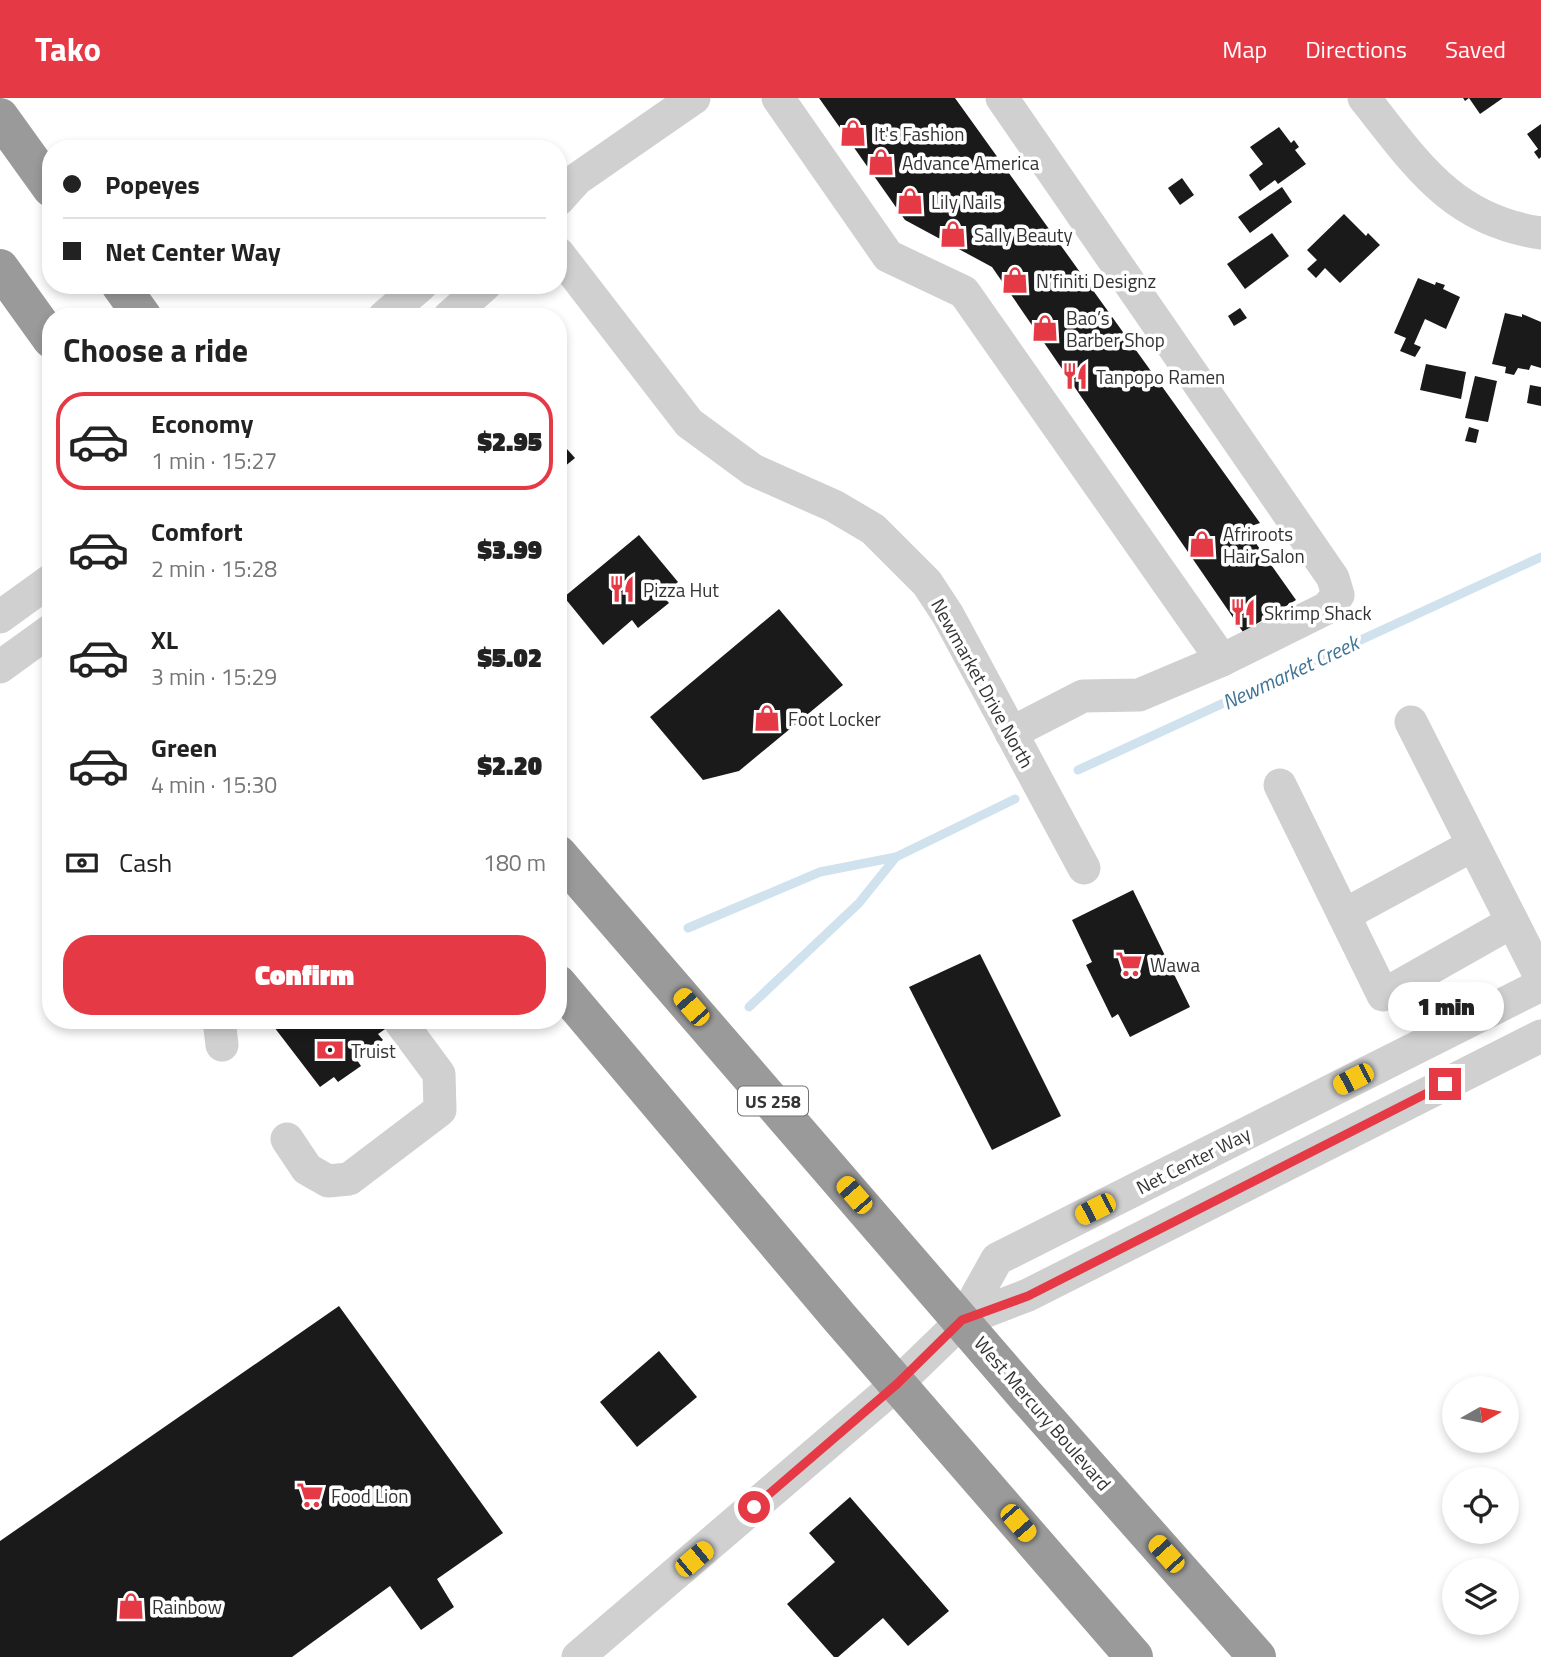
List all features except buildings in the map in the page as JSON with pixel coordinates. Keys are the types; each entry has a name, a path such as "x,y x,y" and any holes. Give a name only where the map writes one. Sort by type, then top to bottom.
{"highway":[{"path":"0,117 42,175"},
{"path":"0,141 42,176"},
{"path":"0,268 42,326"},
{"name":"West Mercury Boulevard","path":"567,864 1256,1657"},
{"path":"567,995 897,1384 1134,1657"}],"street":[{"path":"567,191 577,180 694,98"},
{"path":"778,98 888,256 964,292 1222,660"},
{"path":"1002,98 1333,578 1338,595 1327,608 1222,660 1139,695 1083,696 1011,733"},
{"path":"1364,98 1430,180 1489,220 1541,233"},
{"name":"Newmarket Drive North","path":"567,265 689,423 753,470 834,506 873,529 927,583 948,615 1084,868"},
{"path":"394,308 411,294"},
{"path":"459,308 475,294"},
{"path":"0,617 42,587"},
{"path":"0,667 42,637"},
{"path":"1411,722 1541,978"},
{"path":"1280,785 1383,995 1512,922"},
{"path":"1344,915 1474,845"},
{"name":"Net Center Way","path":"962,1320 997,1259 1541,985"},
{"path":"287,1139 307,1169 328,1181 349,1179 440,1110 439,1074 406,1029"},
{"path":"582,1656 897,1384 962,1320 1028,1296 1541,1036"}],"waterway":[{"name":"Newmarket Creek","path":"1078,770 1541,557"},
{"path":"749,1007 859,903 896,857 1015,799"},
{"name":"Newmarket Creek","path":"688,928 820,872 896,857"}],"place":[{"name":"It's Fashion","path":"853,133"},
{"name":"Advance America","path":"881,162"},
{"name":"Lily Nails","path":"910,201"},
{"name":"Sally Beauty","path":"953,234"},
{"name":"N'finiti Designz","path":"1015,280"},
{"name":"Bao’s Barber Shop","path":"1045,328"},
{"name":"Tanpopo Ramen","path":"1075,376"},
{"name":"Afriroots Hair Salon","path":"1202,544"},
{"name":"Pizza Hut","path":"622,589"},
{"name":"Skrimp Shack","path":"1243,612"},
{"name":"Foot Locker","path":"767,718"},
{"name":"Wawa","path":"1129,964"},
{"name":"Truist","path":"330,1050"},
{"name":"Food Lion","path":"310,1495"},
{"name":"Rainbow","path":"131,1606"}],"route":[{"path":"754,1507 897,1384 962,1320 1028,1296 1445,1084"}]}
